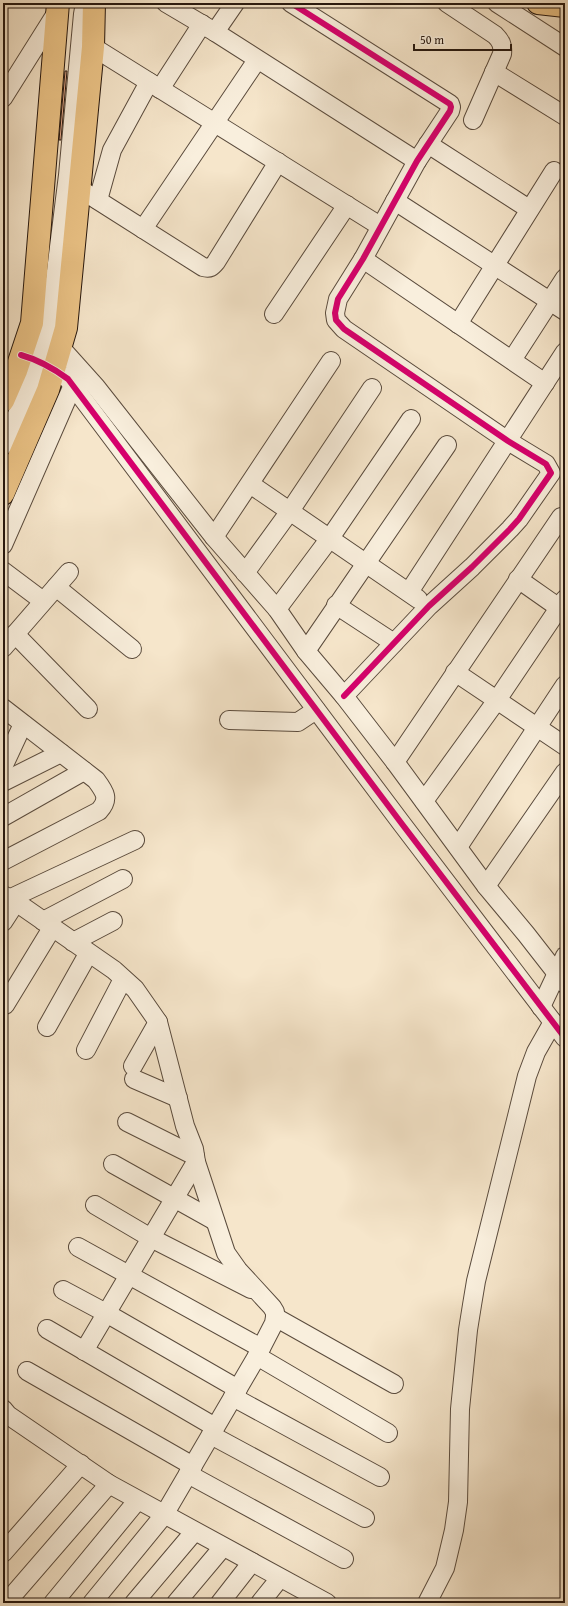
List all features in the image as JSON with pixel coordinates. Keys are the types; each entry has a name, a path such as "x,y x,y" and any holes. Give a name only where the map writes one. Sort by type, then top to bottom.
{"main road":[{"path":"3,401 38,361 46,339 66,328 93,47 94,3"},
{"path":"538,3 565,6"},
{"path":"46,339 32,323 60,6"},
{"path":"3,494 48,390 38,361 46,339"}],"street":[{"path":"85,3 68,175 46,339 77,366 96,387 214,536 277,609 306,651 344,696 395,762 486,886 526,934 559,969 537,1001"},
{"path":"166,3 208,28 417,161"},
{"path":"98,200 112,150 154,85 208,28 235,3"},
{"path":"291,3 450,104 452,107 417,161 363,259 338,299 336,307 336,320 340,325 508,440 546,464 550,470 550,476 510,529 472,567 429,606 344,696"},
{"path":"447,3 501,41 503,47 502,54 473,120"},
{"path":"497,3 565,47"},
{"path":"56,264 54,164 60,6"},
{"path":"3,98 60,6"},
{"path":"93,47 380,226"},
{"path":"143,229 257,60"},
{"path":"494,72 565,116"},
{"path":"428,144 529,209"},
{"path":"80,189 203,267 208,268 212,267 278,162"},
{"path":"458,324 554,171"},
{"path":"395,201 565,311"},
{"path":"274,314 347,205"},
{"path":"363,259 545,383"},
{"path":"512,360 565,278"},
{"path":"409,592 565,352"},
{"path":"3,446 31,382 38,361 68,379 506,962 565,1038"},
{"path":"214,536 331,361"},
{"path":"3,545 72,385 77,366"},
{"path":"245,573 290,511 372,388"},
{"path":"277,609 330,538 412,419"},
{"path":"306,651 447,445"},
{"path":"250,484 429,606"},
{"path":"395,762 561,517"},
{"path":"3,571 43,601"},
{"path":"69,572 8,639 88,708"},
{"path":"424,801 563,606 518,579"},
{"path":"56,586 132,649"},
{"path":"336,606 394,643"},
{"path":"455,672 565,746"},
{"path":"458,847 565,685"},
{"path":"3,708 96,780 106,797 105,804 99,811 3,860"},
{"path":"229,720 298,722 316,710"},
{"path":"3,767 24,724"},
{"path":"3,782 61,753"},
{"path":"3,817 84,771"},
{"path":"486,886 558,796 565,772"},
{"path":"9,899 135,840"},
{"path":"5,1005 48,924 123,879"},
{"path":"3,922 9,899"},
{"path":"9,899 74,942 88,954 114,970 135,989 158,1022 185,1126 226,1253 238,1270 272,1307 275,1317 259,1352 164,1515 92,1603"},
{"path":"74,942 113,920"},
{"path":"47,1027 88,954"},
{"path":"86,1050 123,979"},
{"path":"158,1022 134,1072 178,1098"},
{"path":"427,1603 445,1568 457,1514 460,1409 468,1330 476,1281 527,1076 536,1052 553,1022"},
{"path":"127,1122 196,1159"},
{"path":"84,1351 175,1198 196,1159"},
{"path":"113,1164 215,1222"},
{"path":"95,1205 151,1238 261,1294"},
{"path":"78,1247 129,1275 259,1352 388,1433"},
{"path":"63,1290 106,1313 235,1393 380,1477"},
{"path":"275,1317 394,1384"},
{"path":"46,1329 213,1431 365,1518"},
{"path":"27,1371 190,1470 344,1559"},
{"path":"3,1409 8,1415 108,1484 327,1603"},
{"path":"3,1553 81,1464"},
{"path":"6,1603 108,1484"},
{"path":"53,1603 137,1501"},
{"path":"134,1603 194,1532"},
{"path":"176,1603 223,1547"},
{"path":"220,1603 252,1562"},
{"path":"260,1603 280,1578"}],"building":[{"path":"65,71 67,71 61,140 59,140"}],"cycle path":[{"path":"291,3 450,104 451,107 450,111 417,161 363,259 338,299 335,313 336,320 344,329 508,441 546,464 551,473 519,519 510,529 472,567 429,606 344,696"},
{"path":"21,355 46,365 68,379 402,824 565,1038"}]}
